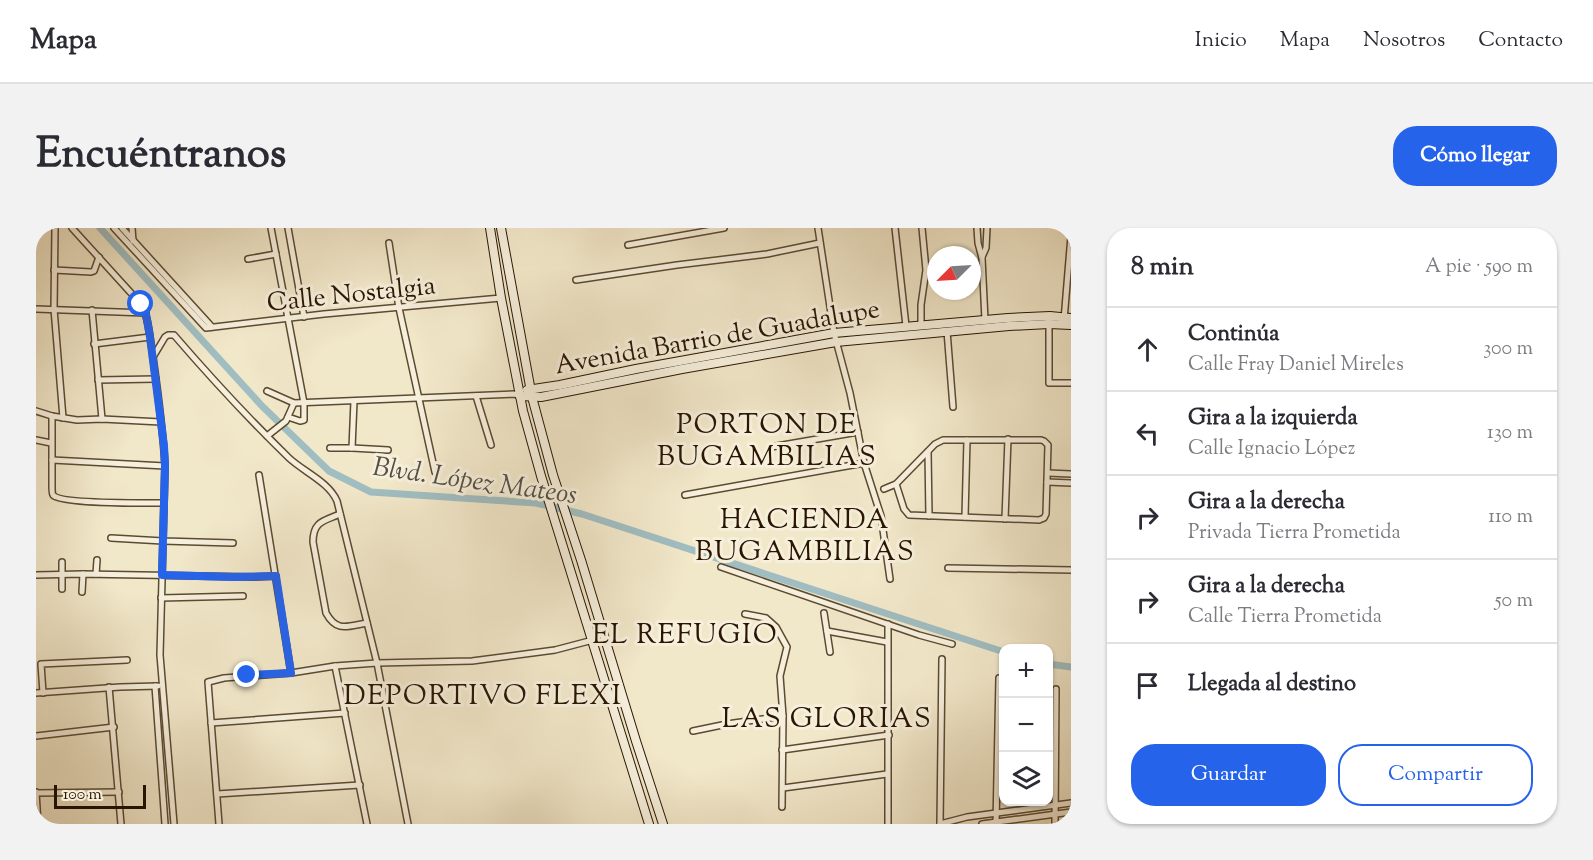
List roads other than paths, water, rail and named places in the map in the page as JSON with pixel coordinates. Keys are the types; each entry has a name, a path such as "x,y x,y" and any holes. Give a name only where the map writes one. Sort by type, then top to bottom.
{"main road":[{"path":"490,228 518,393 541,476 649,824"},
{"path":"501,228 531,393 553,475 663,824"},
{"name":"Avenida Barrio de Guadalupe","path":"518,393 531,393 636,369 834,333 921,324 985,320 1009,322"},
{"name":"Avenida Barrio de Guadalupe","path":"531,393 541,397 836,342 947,331 1009,322 1067,321"},
{"path":"541,476 553,475"}],"street":[{"path":"55,228 54,309 63,418"},
{"path":"72,228 141,304 146,314 150,337 165,466 160,655 174,824"},
{"path":"114,228 169,289 209,328"},
{"path":"122,228 209,328"},
{"path":"132,228 133,249"},
{"path":"271,228 304,403 304,420 287,419"},
{"path":"288,228 304,317"},
{"path":"628,245 724,228"},
{"path":"818,228 834,333 850,393 864,463 879,508 890,579"},
{"path":"895,228 906,326"},
{"path":"921,324 926,270 922,228"},
{"path":"977,228 982,258 985,320"},
{"path":"982,258 986,248 987,228"},
{"path":"1067,321 1071,236"},
{"path":"389,243 399,308 435,472"},
{"path":"576,280 767,254 820,243"},
{"path":"248,259 276,254"},
{"path":"54,270 91,272 94,271 99,257"},
{"name":"Calle Nostalgia","path":"209,328 324,314 501,298"},
{"path":"36,309 146,314"},
{"path":"92,310 102,419"},
{"path":"1049,320 1048,383 1071,383"},
{"path":"947,331 952,407"},
{"path":"153,357 165,337 174,335 213,380 292,461 334,495 377,663 408,824"},
{"path":"94,344 150,337"},
{"path":"98,380 156,379"},
{"name":"Avenida Barrio de Guadalupe","path":"267,391 294,403 518,393"},
{"path":"476,396 491,445"},
{"path":"352,448 354,401"},
{"path":"269,435 287,419 294,403"},
{"path":"36,411 63,418 161,422"},
{"path":"52,416 53,495 61,499 121,503 164,502"},
{"path":"771,447 858,432"},
{"path":"1005,519 1008,439"},
{"path":"36,440 51,442"},
{"path":"965,517 967,440"},
{"path":"884,489 896,484 938,442 1041,440 1047,443 1049,449 1046,514 1044,518 1036,520 907,514 896,484"},
{"path":"330,448 388,450"},
{"path":"928,452 929,516"},
{"path":"52,460 165,466"},
{"path":"685,495 864,463"},
{"path":"1048,473 1071,474"},
{"path":"259,475 291,673"},
{"path":"1047,482 1071,483"},
{"path":"340,514 318,524 313,533 326,613 338,626 367,623"},
{"path":"111,538 233,543"},
{"path":"96,574 97,560"},
{"path":"62,562 62,589"},
{"path":"721,567 952,644"},
{"path":"948,568 1071,570"},
{"path":"82,574 82,592"},
{"path":"36,575 276,576"},
{"path":"161,598 243,596"},
{"path":"824,613 830,651"},
{"path":"745,614 766,618 776,627 787,647 780,676 783,717 782,807"},
{"path":"888,624 888,824"},
{"path":"827,631 887,642"},
{"path":"219,824 208,682 247,675 291,673 335,666 472,661 547,651 593,640"},
{"path":"942,659 940,824 956,819 1071,803"},
{"path":"43,693 41,664 127,660"},
{"path":"335,666 367,824"},
{"path":"996,823 999,678"},
{"path":"155,686 165,824"},
{"path":"36,693 110,687 163,686"},
{"path":"110,687 121,824"},
{"path":"1055,824 1056,689"},
{"path":"211,723 345,712"},
{"path":"693,731 783,717"},
{"path":"36,736 114,727"},
{"path":"782,750 888,735"},
{"path":"783,788 887,774"},
{"path":"217,794 360,785"},
{"path":"38,824 36,792 119,792"},
{"path":"982,824 1071,812"}],"waterway":[{"name":"Blvd. López Mateos","path":"100,228 262,406 329,471 371,492 536,503 582,514 999,650"},
{"name":"Blvd. López Mateos","path":"1053,665 1071,667"}],"district":[{"name":"PORTON DE BUGAMBILIAS","path":"767,439"},
{"name":"HACIENDA BUGAMBILIAS","path":"805,534"},
{"name":"EL REFUGIO","path":"685,633"},
{"name":"DEPORTIVO FLEXI","path":"483,694"},
{"name":"LAS GLORIAS","path":"827,717"}]}
